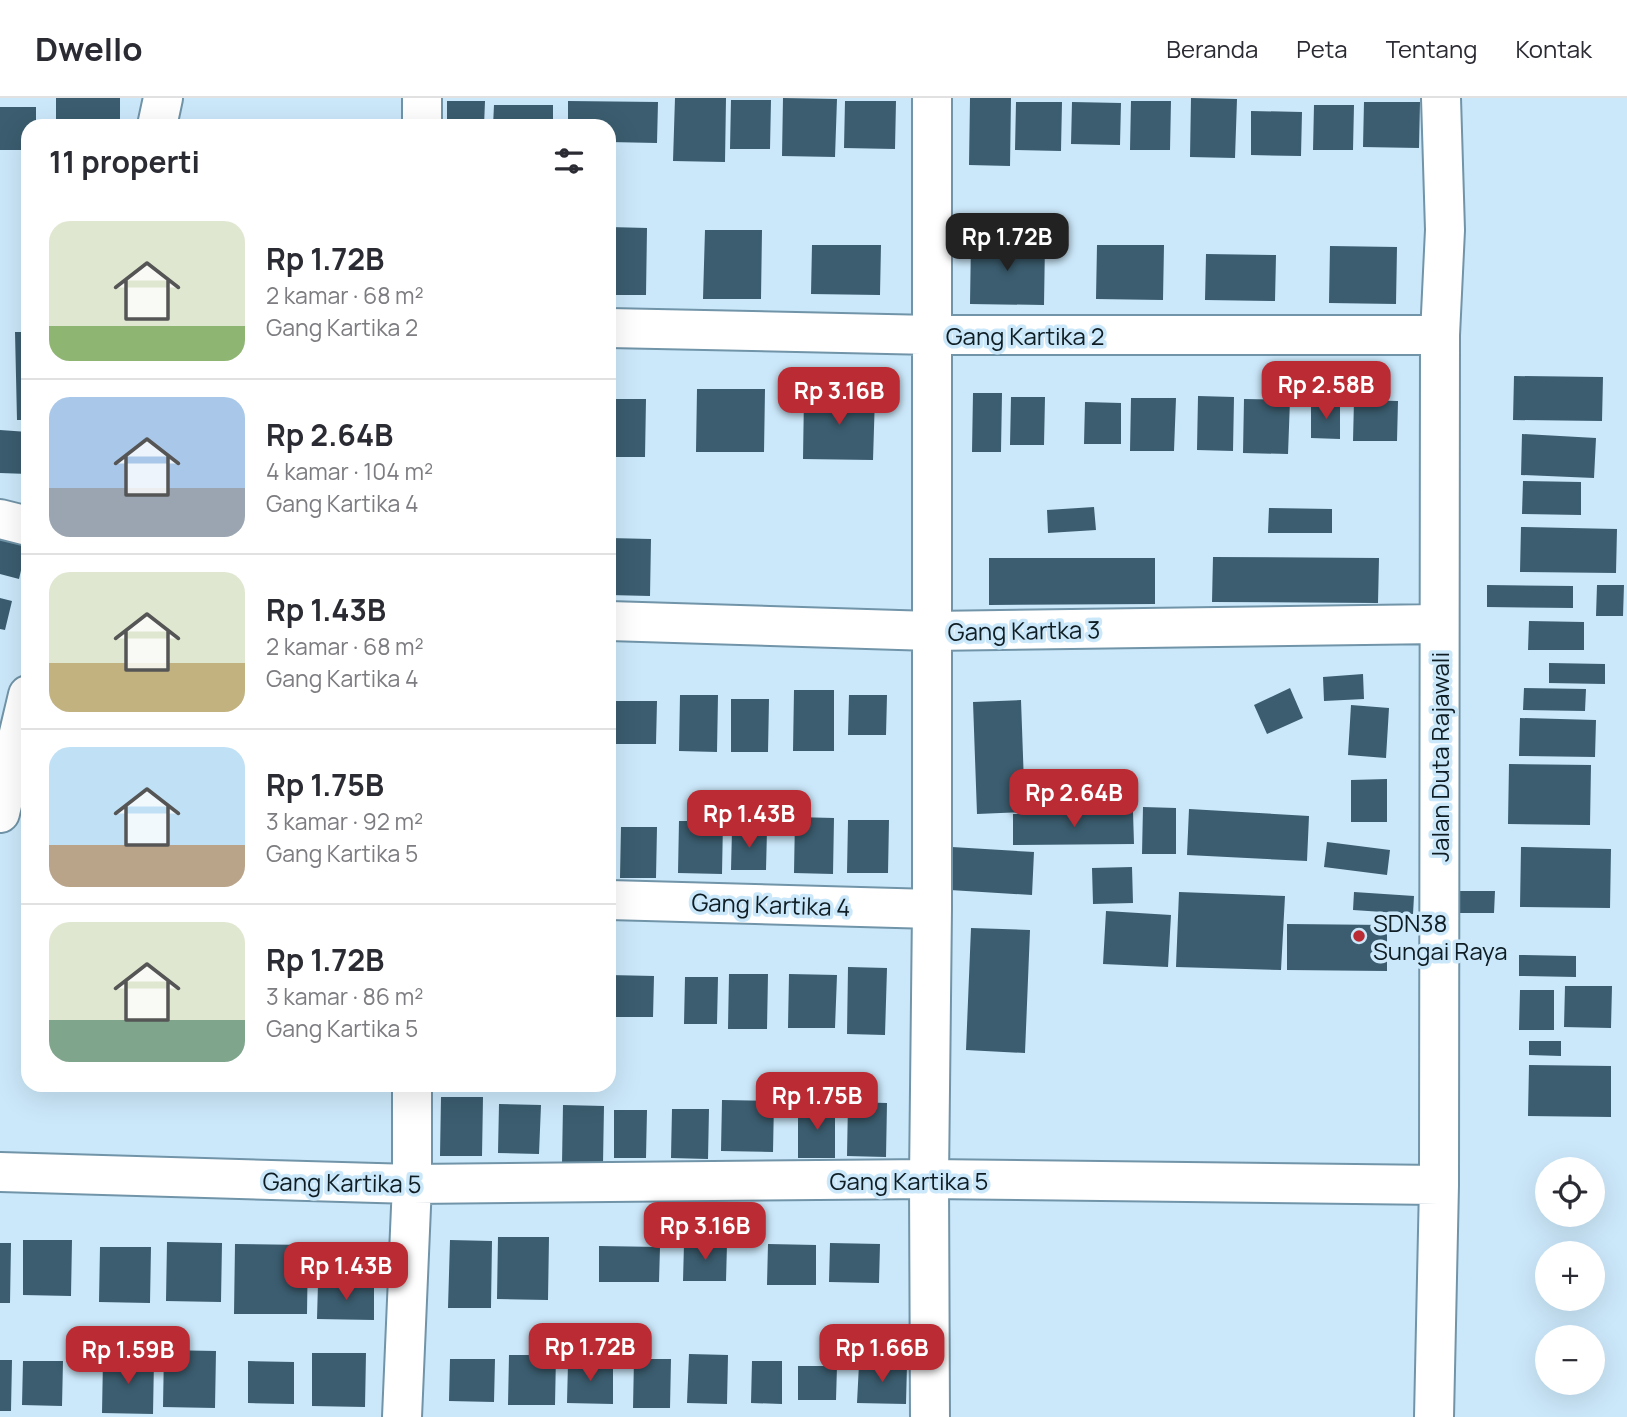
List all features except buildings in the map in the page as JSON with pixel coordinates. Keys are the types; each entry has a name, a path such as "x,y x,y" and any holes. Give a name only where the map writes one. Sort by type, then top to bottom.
{"street":[{"path":"158,119 163,98"},
{"path":"422,98 422,119"},
{"path":"930,1417 932,98"},
{"name":"Jalan Duta Rajawali","path":"1434,1417 1439,1185 1440,335 1445,230 1441,98"},
{"name":"Gang Kartika 2","path":"616,328 932,335 1440,335"},
{"path":"0,519 21,524"},
{"name":"Gang Kartka 3","path":"616,621 931,631 1439,624"},
{"path":"0,813 21,724"},
{"name":"Gang Kartika 4","path":"616,900 932,909"},
{"path":"402,1417 412,1184 412,1092"},
{"name":"Gang Kartika 5","path":"0,1172 412,1184 929,1179 1439,1185"}],"place":[{"name":"SDN38 Sungai Raya","path":"1359,936"}]}
